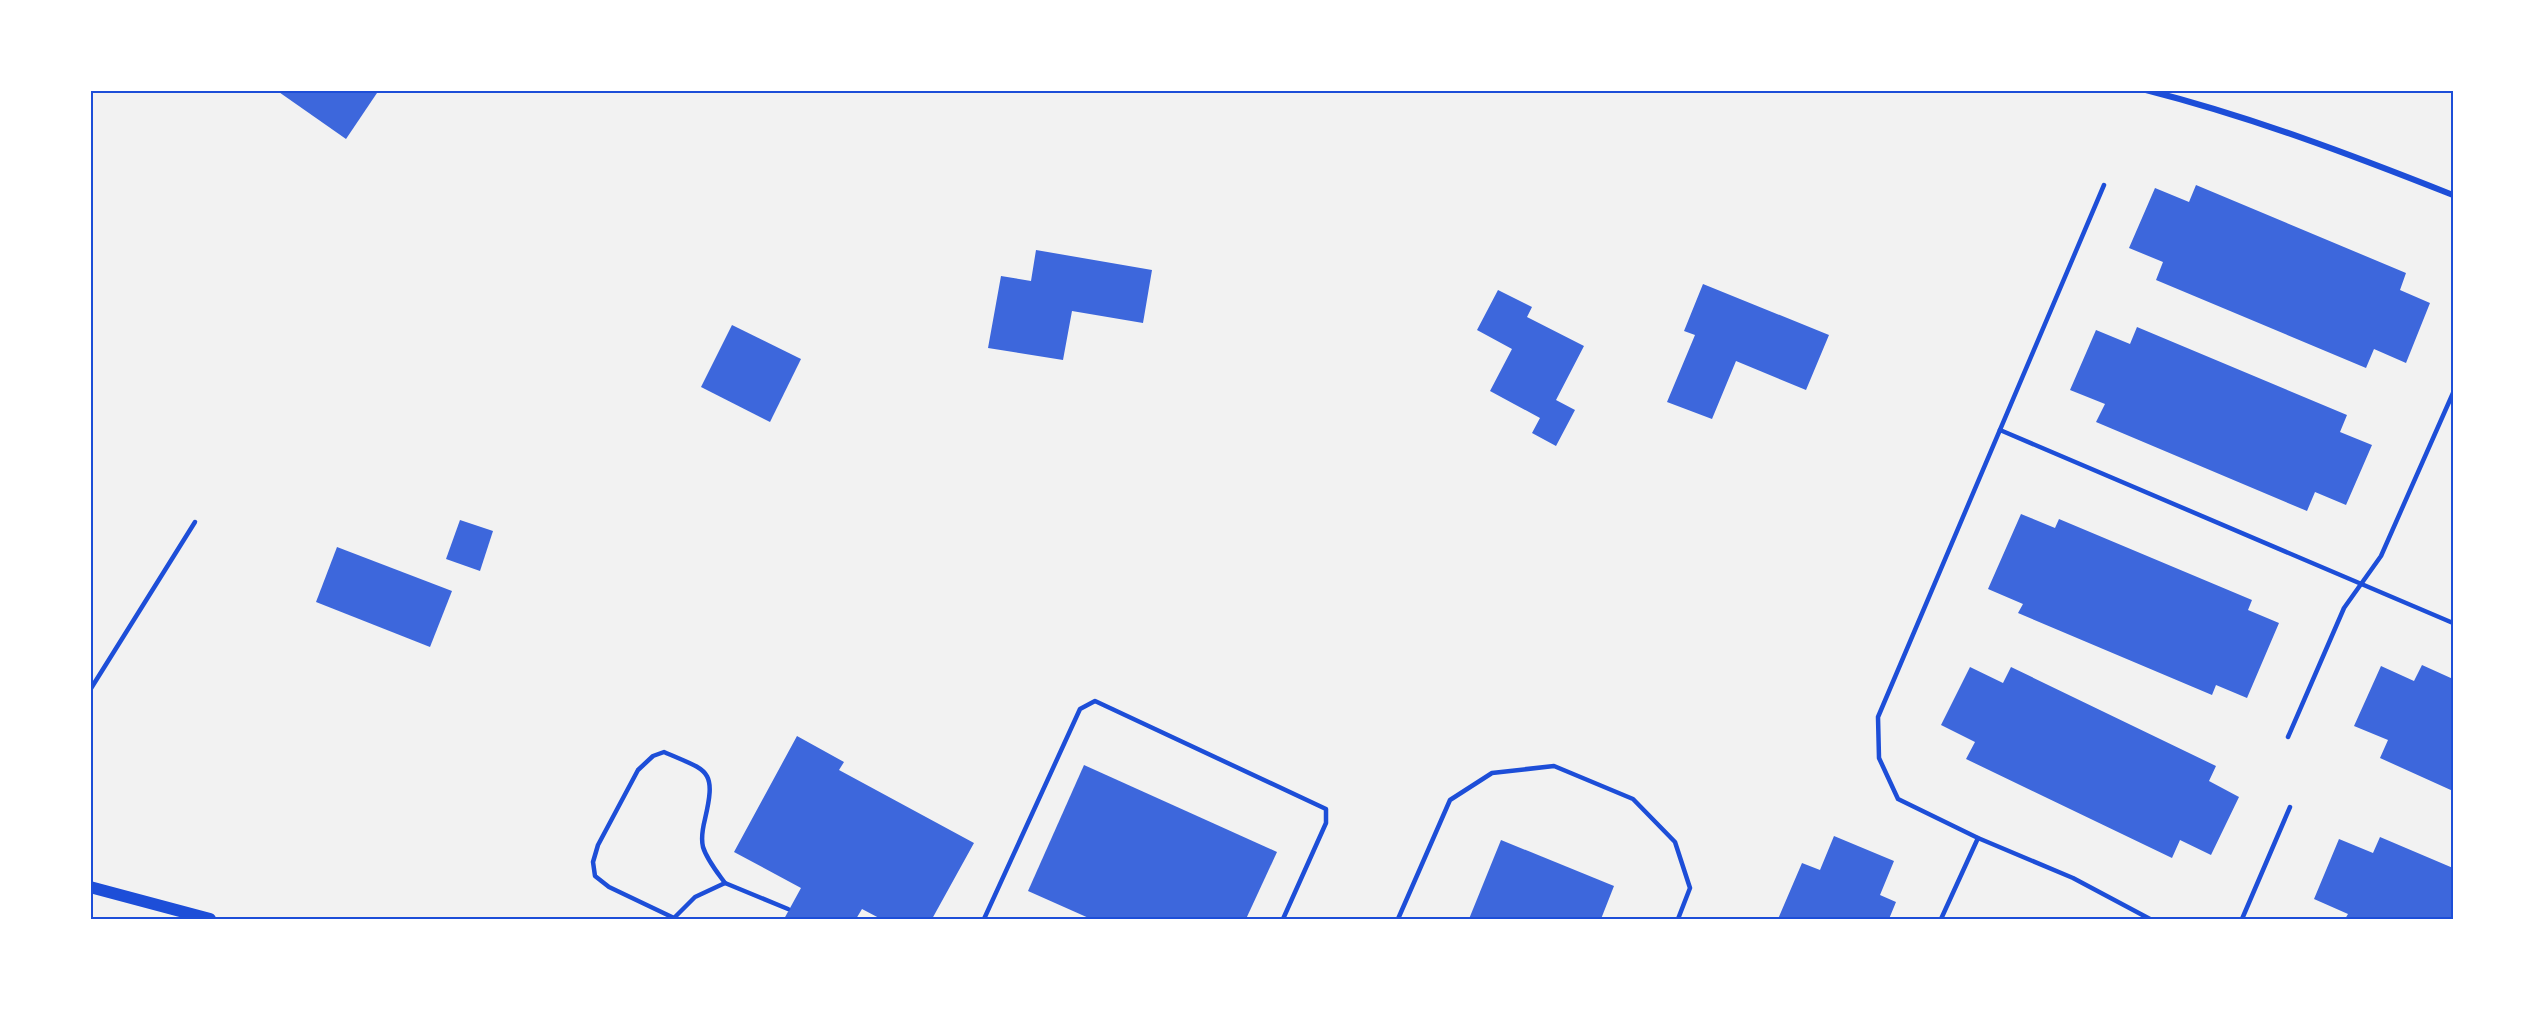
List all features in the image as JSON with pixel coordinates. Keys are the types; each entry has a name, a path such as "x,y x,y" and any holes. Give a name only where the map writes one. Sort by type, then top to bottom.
{"main road":[{"path":"90,887 210,919"}],"street":[{"path":"2146,90 2219,108 2326,145 2453,195"}],"lane":[{"path":"2104,185 1878,717 1879,758 1898,799 1978,838 2073,878 2150,919"},
{"path":"2288,737 2344,609 2381,556 2453,393"},
{"path":"2000,430 2453,623"},
{"path":"90,690 195,522"},
{"path":"984,919 1080,709 1095,701 1326,809 1326,823 1283,919"},
{"path":"725,883 695,897 674,918 609,887 595,876 593,862 598,844 638,770 653,756 664,752 695,765 708,776 712,790 703,825 702,845 725,883 788,909"},
{"path":"1398,919 1450,800 1492,773 1554,766 1633,799 1675,842 1690,888 1678,919"},
{"path":"2242,919 2290,807"},
{"path":"1941,919 1978,838"}],"building":[{"path":"276,90 379,90 346,139"},
{"path":"2196,185 2406,273 2400,290 2430,303 2406,363 2374,349 2366,368 2156,280 2163,262 2129,248 2155,188 2189,202"},
{"path":"1036,250 1152,270 1143,323 1072,311 1063,360 988,348 1001,276 1031,281"},
{"path":"1703,284 1829,335 1806,390 1736,361 1712,419 1667,402 1695,335 1684,331"},
{"path":"1498,290 1532,307 1527,317 1584,346 1556,400 1575,410 1556,446 1532,433 1540,418 1490,391 1512,349 1477,330"},
{"path":"732,325 801,359 770,422 701,387"},
{"path":"2137,327 2347,415 2340,432 2372,445 2346,505 2315,492 2307,511 2096,422 2105,404 2070,390 2096,330 2130,344"},
{"path":"2021,514 2055,528 2059,519 2252,600 2248,610 2279,623 2247,698 2216,685 2212,695 2018,613 2023,604 1988,589"},
{"path":"460,520 493,531 480,571 446,559"},
{"path":"337,547 452,591 430,647 316,602"},
{"path":"2422,665 2453,679 2453,791 2380,758 2388,740 2354,726 2381,666 2414,681"},
{"path":"1970,667 2003,683 2011,667 2216,766 2209,781 2239,797 2211,855 2180,840 2172,858 1966,759 1975,742 1941,725"},
{"path":"797,736 844,762 839,770 974,843 932,919 881,919 862,909 856,919 784,919 801,888 734,852"},
{"path":"1084,765 1277,852 1246,919 1091,919 1028,891"},
{"path":"1834,836 1894,861 1880,895 1896,902 1889,919 1778,919 1802,863 1820,870"},
{"path":"2380,837 2453,868 2453,919 2345,919 2348,914 2314,899 2339,839 2373,853"},
{"path":"1501,840 1614,886 1601,919 1469,919"}]}
